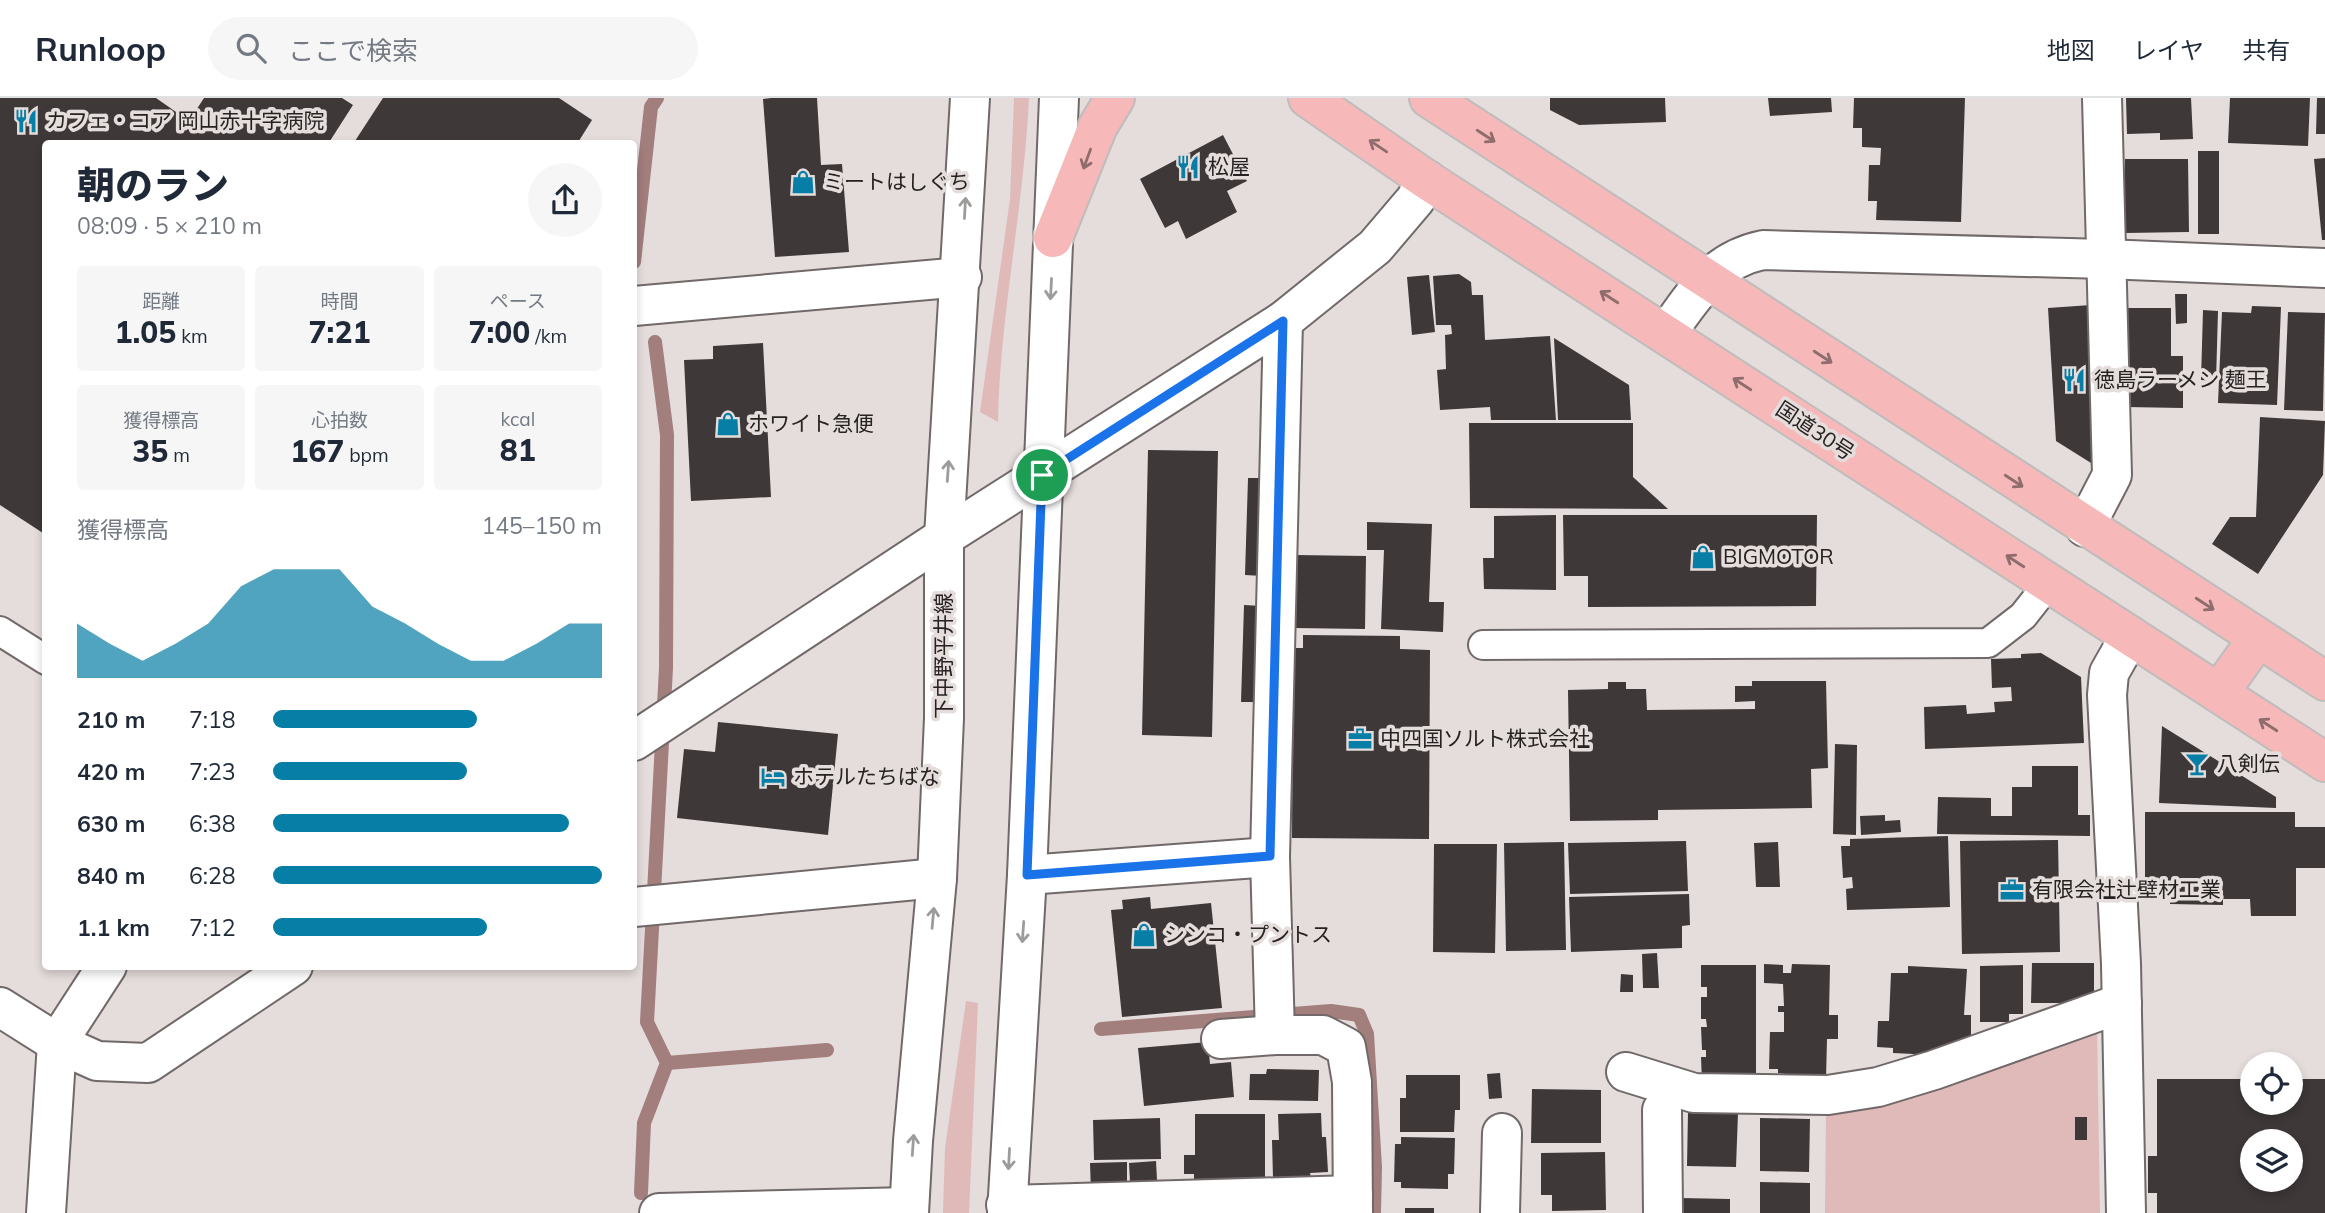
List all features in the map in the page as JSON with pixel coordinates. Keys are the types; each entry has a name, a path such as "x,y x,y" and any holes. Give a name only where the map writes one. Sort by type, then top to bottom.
{"highway":[{"path":"1053,238 1098,126 1115,98"},
{"name":"国道30号","path":"1308,98 1427,180 2325,762"},
{"path":"1429,98 2325,681"},
{"path":"2218,693 2258,638"}],"street":[{"name":"下中野平井線","path":"909,1210 937,878 944,718 944,537 962,277 970,98"},
{"path":"1059,98 1027,875 1007,1209 1353,1204 1352,1082 1346,1047 1323,1035 1273,1021 1221,1039"},
{"path":"2085,527 2112,475 2102,98"},
{"path":"654,727 944,537 1283,321 1375,247 1415,200 1427,180"},
{"path":"1667,334 1705,280 1724,264 1744,254 1763,250 2325,268"},
{"path":"637,306 962,277"},
{"path":"1273,1021 1270,856 1283,321"},
{"path":"2126,1213 2122,1003 2107,695 2109,673 2130,636"},
{"path":"1027,875 1270,856"},
{"path":"647,906 937,878"},
{"path":"46,1213 57,1042 104,970"},
{"path":"0,1007 57,1042 97,1061 148,1063 287,970"},
{"path":"1626,1072 1694,1093 1828,1094 1878,1087 1934,1070 2122,1003"},
{"path":"1662,1110 1663,1213"},
{"path":"1500,1213 1502,1133"},
{"path":"659,1213 909,1210"}],"lane":[{"path":"1483,645 1988,643 2023,616 2049,583"},
{"path":"0,631 42,657"}],"shaded area":[{"path":"1014,98 1029,98 1003,341 998,422 980,412 1010,199"},
{"path":"966,1001 978,1003 969,1213 943,1213 945,1148"},
{"path":"2097,1028 2100,1213 1825,1213 1826,1110"}],"building":[{"path":"0,98 156,98 189,121 204,98 342,98 353,105 331,140 42,140 42,532 0,505"},
{"path":"383,98 559,98 592,120 580,140 356,140"},
{"path":"817,98 821,165 842,164 849,252 775,257 763,99"},
{"path":"1550,98 1665,98 1666,122 1579,125 1550,110"},
{"path":"1768,98 1831,98 1832,112 1770,116"},
{"path":"1854,98 1965,98 1961,222 1876,220 1877,201 1868,201 1869,165 1880,165 1881,148 1862,147 1862,128 1853,128"},
{"path":"2126,98 2191,98 2193,139 2160,140 2160,133 2127,134"},
{"path":"2230,98 2310,98 2308,146 2228,143"},
{"path":"2317,98 2325,98 2325,134 2316,134"},
{"path":"1223,135 1247,181 1227,191 1237,212 1186,239 1178,221 1165,228 1140,179"},
{"path":"2198,151 2219,151 2219,234 2198,234"},
{"path":"2325,158 2325,240 2322,240 2314,159"},
{"path":"2125,159 2188,159 2189,232 2125,233"},
{"path":"1459,274 1471,282 1472,295 1483,295 1485,340 1550,336 1556,420 1491,420 1490,407 1440,410 1437,370 1446,369 1445,335 1452,334 1451,325 1436,325 1433,276"},
{"path":"1429,275 1435,332 1412,335 1407,277"},
{"path":"2175,294 2187,294 2187,323 2176,324"},
{"path":"2091,305 2099,468 2056,441 2048,308"},
{"path":"2252,306 2281,307 2277,405 2218,403 2222,312 2251,313"},
{"path":"2128,308 2171,308 2171,356 2183,356 2183,408 2126,407"},
{"path":"2203,310 2218,311 2216,381 2201,380"},
{"path":"2288,312 2325,313 2323,411 2284,410"},
{"path":"1554,338 1629,385 1631,420 1558,420"},
{"path":"763,343 771,497 691,501 684,360 713,359 713,346"},
{"path":"2260,417 2325,421 2323,475 2258,574 2212,544 2230,517 2256,517"},
{"path":"1469,423 1633,423 1633,477 1668,509 1470,508"},
{"path":"1148,450 1218,451 1212,737 1142,735"},
{"path":"1248,478 1266,478 1263,576 1245,575"},
{"path":"1556,515 1556,590 1484,589 1483,558 1494,558 1494,516"},
{"path":"1563,515 1817,515 1816,606 1588,607 1588,576 1564,576"},
{"path":"1367,522 1432,524 1429,602 1444,602 1443,632 1381,629 1384,550 1367,550"},
{"path":"1295,555 1366,556 1365,629 1294,628"},
{"path":"1244,605 1262,606 1259,702 1241,702"},
{"path":"1303,635 1400,636 1400,649 1430,650 1429,839 1292,838 1293,648 1303,648"},
{"path":"2041,653 2081,677 2084,743 1925,749 1924,707 1966,705 1967,714 1995,712 1994,702 2012,701 2011,687 1992,688 1991,659 2021,658 2021,654"},
{"path":"1752,681 1826,681 1828,768 1811,769 1812,808 1658,810 1658,820 1570,821 1568,690 1608,689 1608,682 1626,682 1626,689 1646,689 1647,710 1755,709 1755,701 1735,702 1735,686 1752,686"},
{"path":"718,722 838,734 828,835 677,818 684,749 715,752"},
{"path":"2162,726 2276,797 2276,808 2159,803"},
{"path":"1835,744 1857,745 1856,835 1833,834"},
{"path":"2032,766 2078,766 2078,815 2090,815 2090,836 1937,834 1938,797 1991,798 1991,816 2012,816 2012,787 2032,787"},
{"path":"2145,812 2295,812 2295,827 2325,827 2325,868 2296,868 2296,916 2251,916 2250,899 2223,899 2223,905 2170,904 2170,898 2145,898"},
{"path":"1885,815 1885,821 1900,820 1901,832 1861,835 1860,816"},
{"path":"1948,836 1950,907 1847,910 1846,889 1853,888 1852,877 1843,878 1841,846 1850,846 1850,839"},
{"path":"2058,840 2060,952 1962,954 1960,841"},
{"path":"1686,841 1688,891 1570,894 1568,843"},
{"path":"1564,842 1566,950 1506,951 1504,843"},
{"path":"1778,842 1780,887 1756,887 1754,843"},
{"path":"1434,844 1497,844 1495,953 1433,952"},
{"path":"1689,894 1690,925 1682,926 1682,948 1571,952 1569,897"},
{"path":"1150,897 1151,909 1211,903 1222,1008 1122,1017 1111,910 1123,909 1122,900"},
{"path":"1657,953 1659,988 1643,988 1642,954"},
{"path":"2032,963 2094,963 2094,997 2080,997 2080,1003 2031,1003"},
{"path":"1764,964 1783,965 1783,973 1791,973 1792,964 1830,965 1829,1015 1838,1015 1838,1039 1827,1039 1826,1079 1785,1078 1786,1074 1778,1073 1778,1069 1769,1069 1770,1032 1784,1032 1784,1012 1778,1012 1778,1006 1784,1006 1783,984 1764,983"},
{"path":"1701,965 1756,965 1756,1083 1702,1083 1701,1057 1706,1057 1706,1050 1702,1050 1701,1027 1707,1027 1706,1019 1701,1019 1701,997 1707,997 1707,987 1701,987"},
{"path":"2023,965 2023,1014 2009,1014 2009,1022 1980,1022 1980,966"},
{"path":"1908,966 1967,969 1964,1015 1971,1015 1971,1042 1954,1041 1954,1056 1893,1053 1893,1048 1877,1047 1878,1021 1889,1021 1891,973 1908,973"},
{"path":"1621,974 1633,975 1633,992 1620,992"},
{"path":"1208,1042 1210,1064 1231,1062 1234,1097 1144,1106 1138,1048"},
{"path":"1267,1069 1319,1070 1318,1101 1249,1100 1250,1074 1266,1074"},
{"path":"1500,1073 1502,1098 1489,1099 1487,1074"},
{"path":"1406,1075 1460,1075 1460,1110 1455,1110 1454,1132 1400,1132 1400,1098 1406,1098"},
{"path":"2157,1079 2240,1079 2240,1115 2303,1115 2303,1079 2325,1079 2325,1213 2157,1213 2157,1193 2148,1193 2148,1156 2157,1156"},
{"path":"1532,1089 1601,1090 1601,1143 1531,1143"},
{"path":"1688,1112 1738,1113 1736,1167 1687,1166"},
{"path":"1321,1113 1322,1137 1326,1137 1328,1172 1310,1173 1311,1177 1273,1178 1272,1140 1279,1140 1278,1114"},
{"path":"1195,1114 1265,1114 1265,1181 1194,1182 1194,1174 1184,1174 1184,1155 1195,1155"},
{"path":"2075,1117 2087,1117 2087,1140 2075,1140"},
{"path":"1160,1118 1161,1159 1094,1160 1093,1120"},
{"path":"1760,1118 1810,1119 1809,1172 1760,1171"},
{"path":"1401,1137 1455,1138 1454,1174 1448,1174 1448,1189 1401,1188 1401,1182 1394,1182 1395,1144 1401,1144"},
{"path":"1605,1152 1606,1210 1552,1211 1552,1195 1541,1195 1541,1153"},
{"path":"1156,1161 1157,1180 1130,1182 1129,1163"},
{"path":"1127,1162 1127,1190 1091,1192 1090,1163"},
{"path":"1760,1182 1810,1183 1810,1213 1760,1213"},
{"path":"1680,1198 1730,1199 1730,1213 1680,1213"},
{"path":"1405,1208 1434,1208 1434,1213 1405,1213"}],"waterway":[{"path":"637,235 651,107 657,98"},
{"path":"641,1193 644,1123 667,1063 647,1022 666,668 667,435 655,342"},
{"path":"1101,1029 1331,1011 1359,1015 1367,1034 1375,1167 1374,1213"},
{"path":"667,1063 827,1050"}],"place":[{"name":"カフェ・コア 岡山赤十字病院","path":"26,121"},
{"name":"松屋","path":"1188,167"},
{"name":"ミートはしぐち","path":"803,182"},
{"name":"徳島ラーメン 麺王","path":"2074,380"},
{"name":"ホワイト急便","path":"728,424"},
{"name":"BIGMOTOR","path":"1703,557"},
{"name":"中四国ソルト株式会社","path":"1360,739"},
{"name":"八剣伝","path":"2197,764"},
{"name":"ホテルたちばな","path":"773,777"},
{"name":"有限会社辻壁材工業","path":"2012,890"},
{"name":"シンコ・プントス","path":"1144,935"}],"route":[{"path":"1283,321 1270,856 1027,875 1042,475 1283,321"}]}
